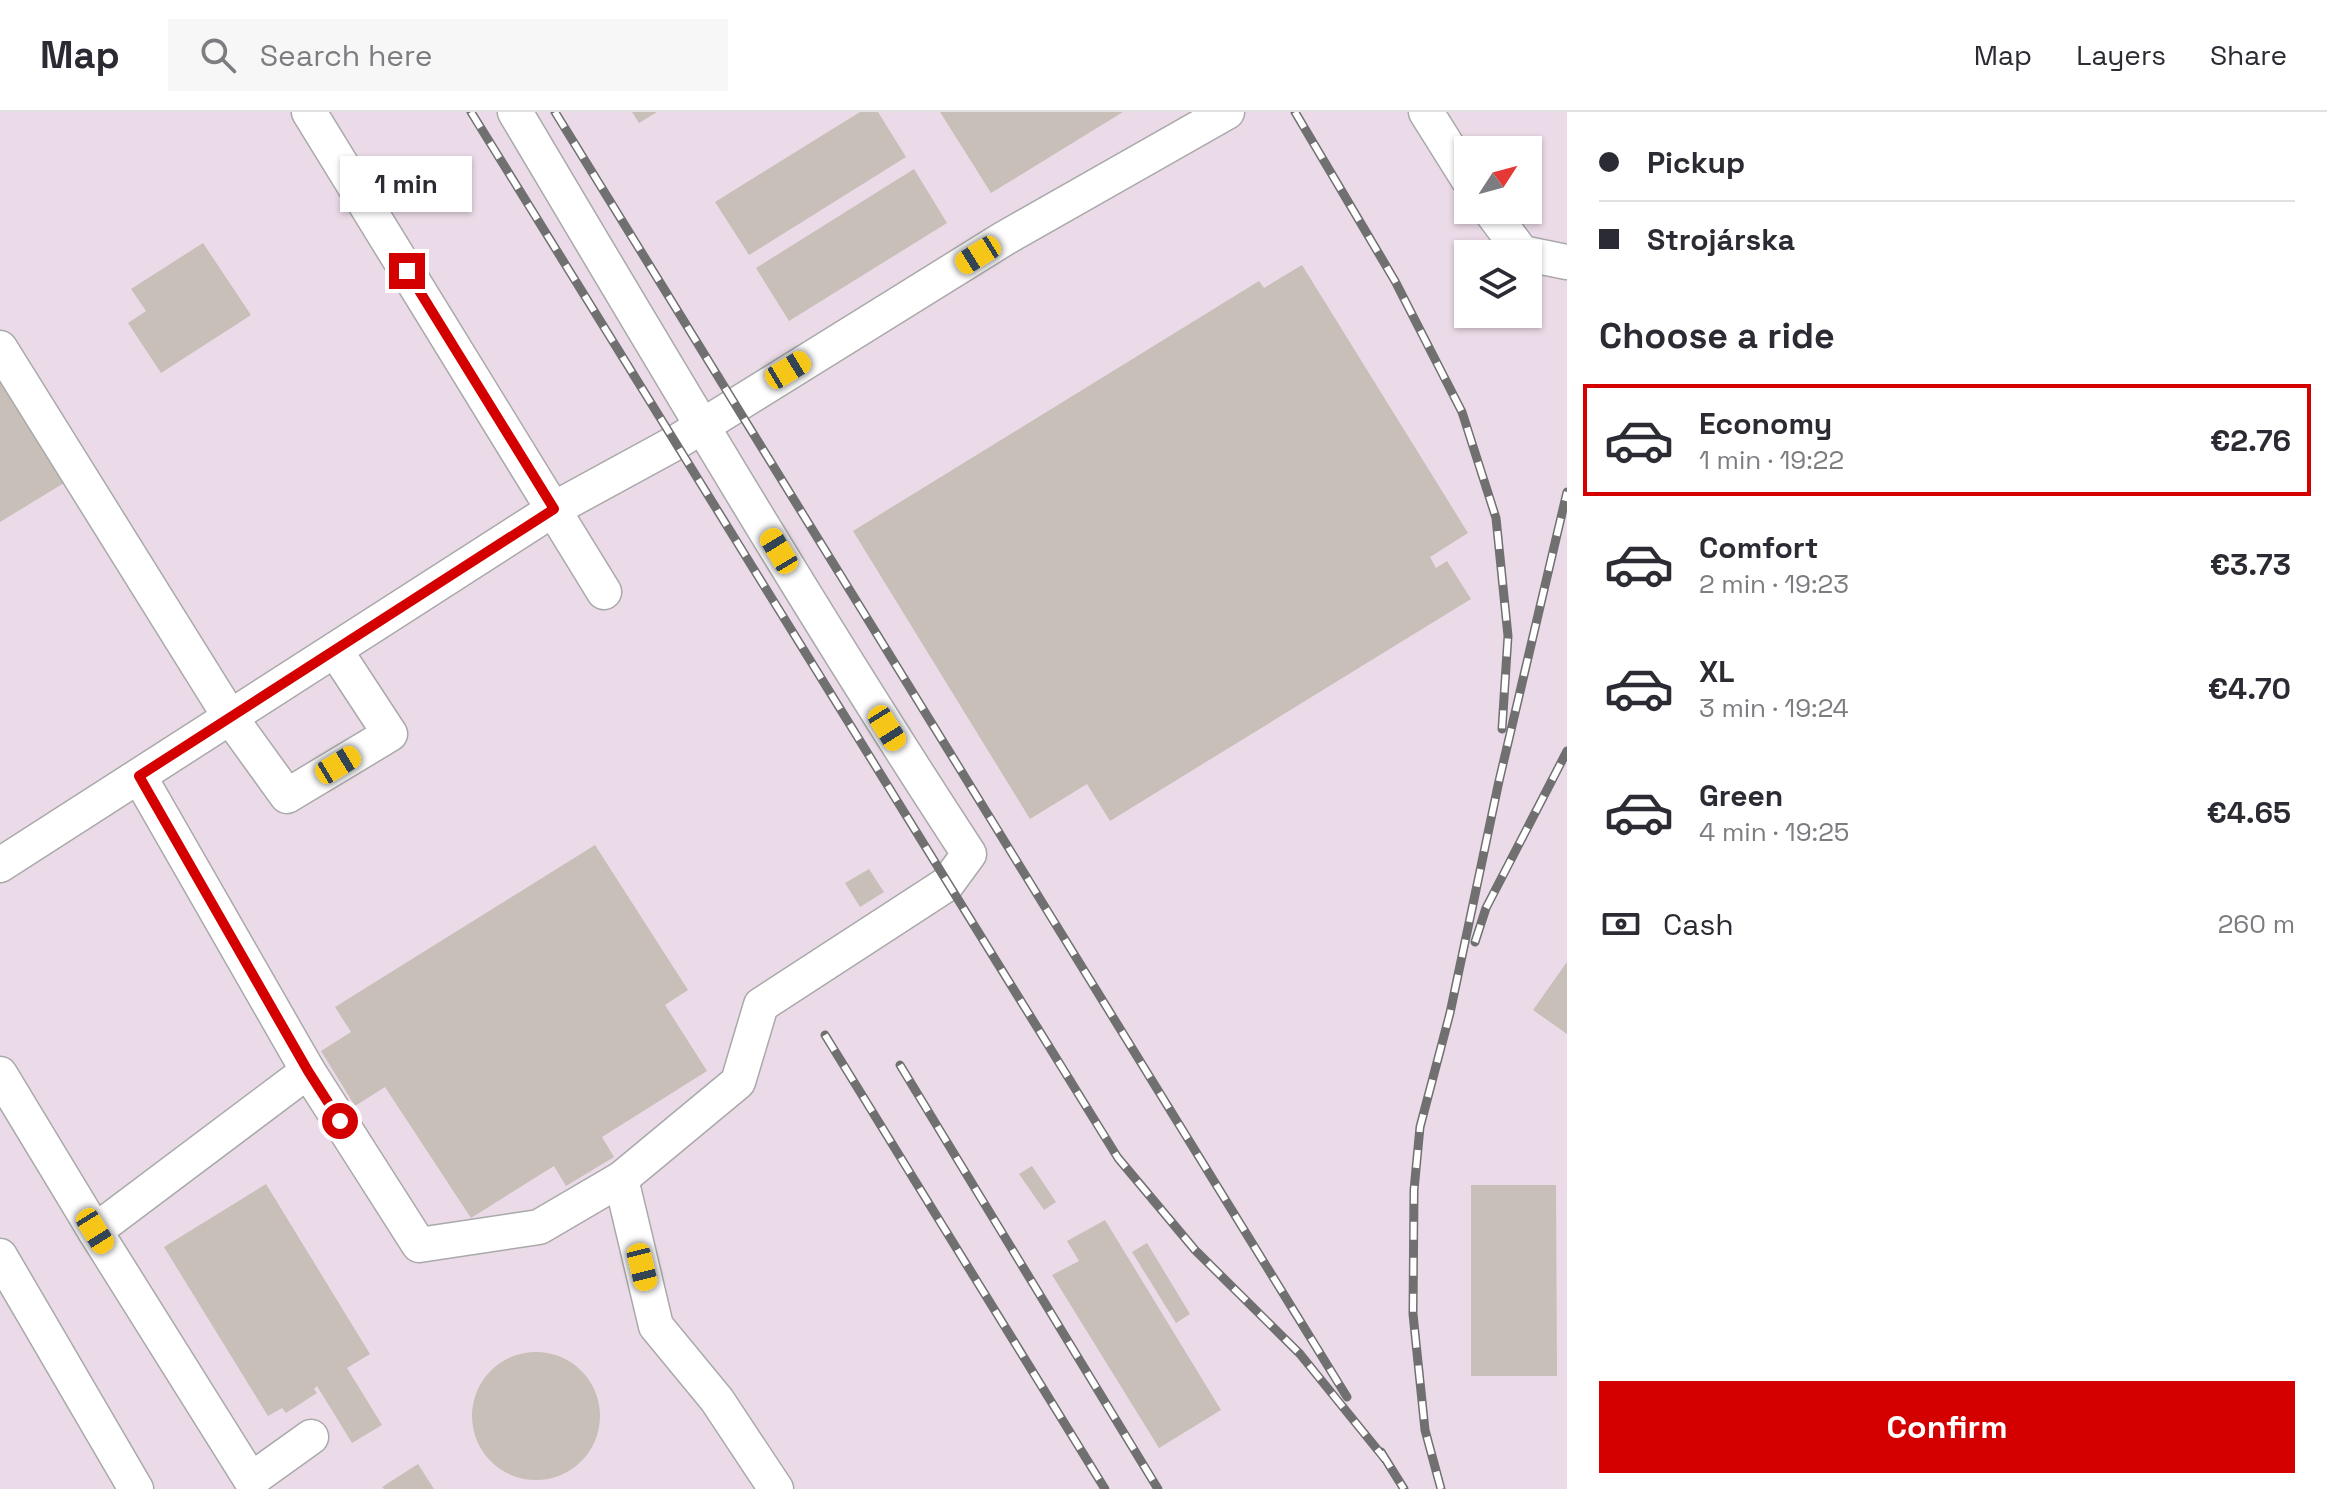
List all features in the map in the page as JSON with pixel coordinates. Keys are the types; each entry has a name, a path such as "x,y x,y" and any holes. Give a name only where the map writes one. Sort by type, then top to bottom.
{"street":[{"path":"309,112 604,592"},
{"path":"139,776 308,1071 419,1245 539,1227 621,1179 738,1082 761,1005 947,884 969,854 903,753 701,425 515,112"},
{"path":"0,865 554,509 701,425 1005,238 1227,112"},
{"path":"1426,112 1454,157"},
{"path":"1500,224 1522,253 1567,262"},
{"path":"0,348 230,717 287,796 390,734 335,650"},
{"path":"95,1231 308,1071"},
{"path":"0,1074 251,1480 311,1437"},
{"path":"621,1179 656,1326 717,1400 776,1489"},
{"path":"0,1256 136,1489"}],"shaded area":[{"path":"0,112 1567,112 1567,1489 0,1489"}],"building":[{"path":"632,112 657,112 639,123"},
{"path":"860,112 878,112 906,157 749,255 715,202"},
{"path":"940,112 1123,112 991,193"},
{"path":"914,169 947,223 789,321 756,268"},
{"path":"203,243 251,315 161,373 128,323 146,311 131,289"},
{"path":"1302,265 1468,533 1430,557 1436,568 1447,561 1471,599 1110,821 1087,784 1030,819 853,531 1259,281 1264,288"},
{"path":"0,378 64,483 0,522"},
{"path":"595,845 688,990 665,1005 707,1071 602,1137 614,1157 566,1186 554,1166 471,1218 385,1087 355,1106 321,1051 351,1032 335,1007"},
{"path":"869,869 884,892 860,907 845,883"},
{"path":"1567,962 1567,1034 1533,1010"},
{"path":"1032,1166 1056,1202 1044,1210 1019,1174"},
{"path":"266,1184 370,1354 347,1368 382,1425 352,1443 317,1386 314,1389 317,1393 286,1413 282,1408 268,1416 164,1247"},
{"path":"1471,1185 1556,1185 1557,1376 1471,1376"},
{"path":"1105,1220 1221,1410 1159,1448 1052,1275 1079,1261 1067,1241"},
{"path":"1147,1243 1190,1314 1176,1323 1132,1252"},
{"path":"536,1352 561,1357 581,1371 595,1391 600,1416 595,1441 581,1461 561,1475 536,1480 511,1475 491,1461 477,1441 472,1416 477,1391 491,1371 511,1357"},
{"path":"418,1464 434,1489 382,1487"}],"railway":[{"path":"471,112 1118,1158 1195,1250 1300,1354 1385,1459"},
{"path":"555,112 1347,1397"},
{"path":"1295,112 1395,281 1462,412 1496,518 1508,636 1502,729"},
{"path":"1441,1489 1425,1430 1413,1314 1414,1190 1420,1127 1450,1013 1499,781 1567,492"},
{"path":"1475,942 1486,908 1567,751"},
{"path":"825,1035 1105,1489"},
{"path":"900,1065 1158,1489"},
{"path":"1381,1452 1404,1489"}],"route":[{"path":"340,1121 308,1071 139,776 554,509 407,271"}]}
